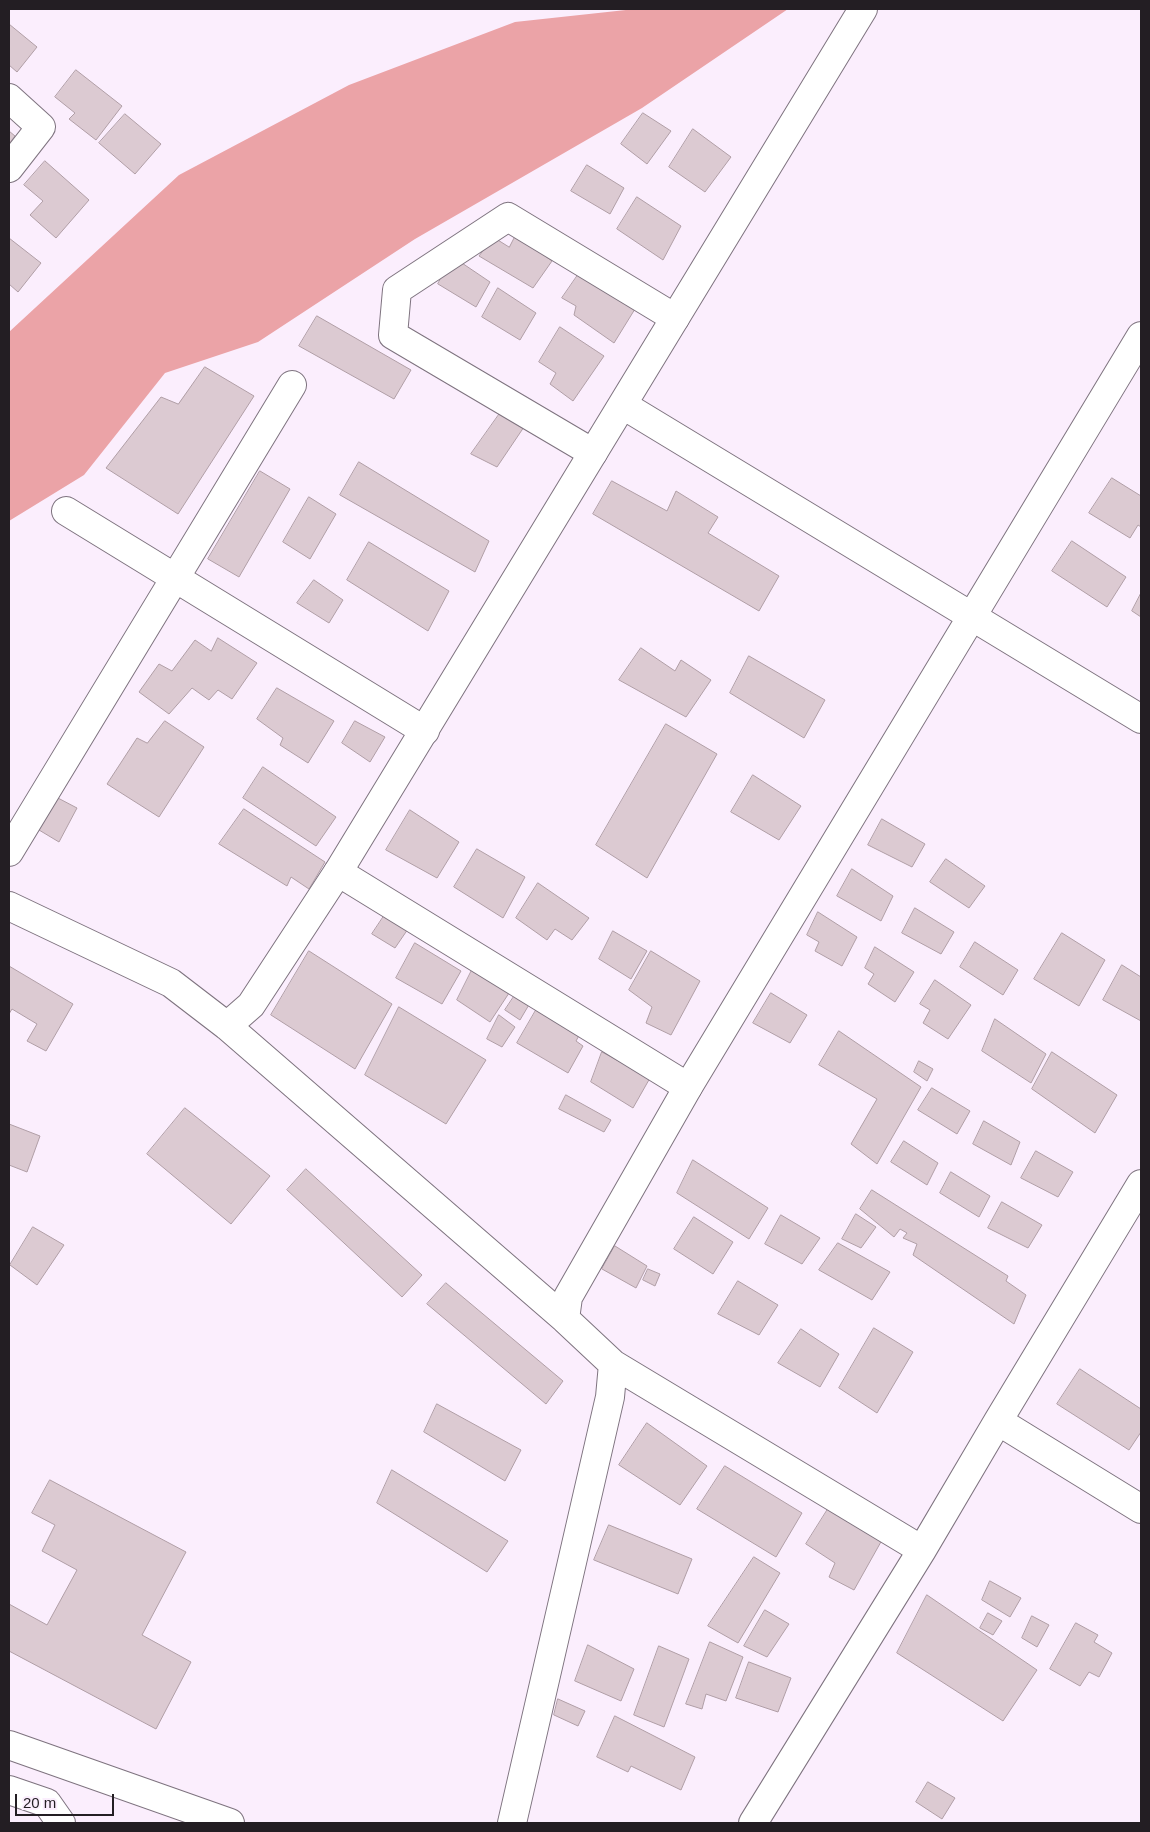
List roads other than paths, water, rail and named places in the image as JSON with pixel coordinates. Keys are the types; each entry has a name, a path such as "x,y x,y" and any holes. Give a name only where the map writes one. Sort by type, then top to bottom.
{"street":[{"path":"227,1026 251,1005 338,872 863,9"},
{"path":"9,98 41,127 9,168"},
{"path":"593,453 393,335 396,290 508,217 675,318"},
{"path":"565,1319 568,1297 688,1087 1141,336"},
{"path":"9,852 292,385"},
{"path":"623,405 1141,719"},
{"path":"66,511 425,731"},
{"path":"338,872 688,1087"},
{"path":"9,906 172,983 227,1026 565,1319 613,1364 922,1550"},
{"path":"753,1823 922,1550 1141,1184"},
{"path":"512,1823 608,1407 613,1364"},
{"path":"998,1421 1141,1509"},
{"path":"9,1745 230,1823"},
{"path":"9,1790 47,1803 61,1823"}]}
